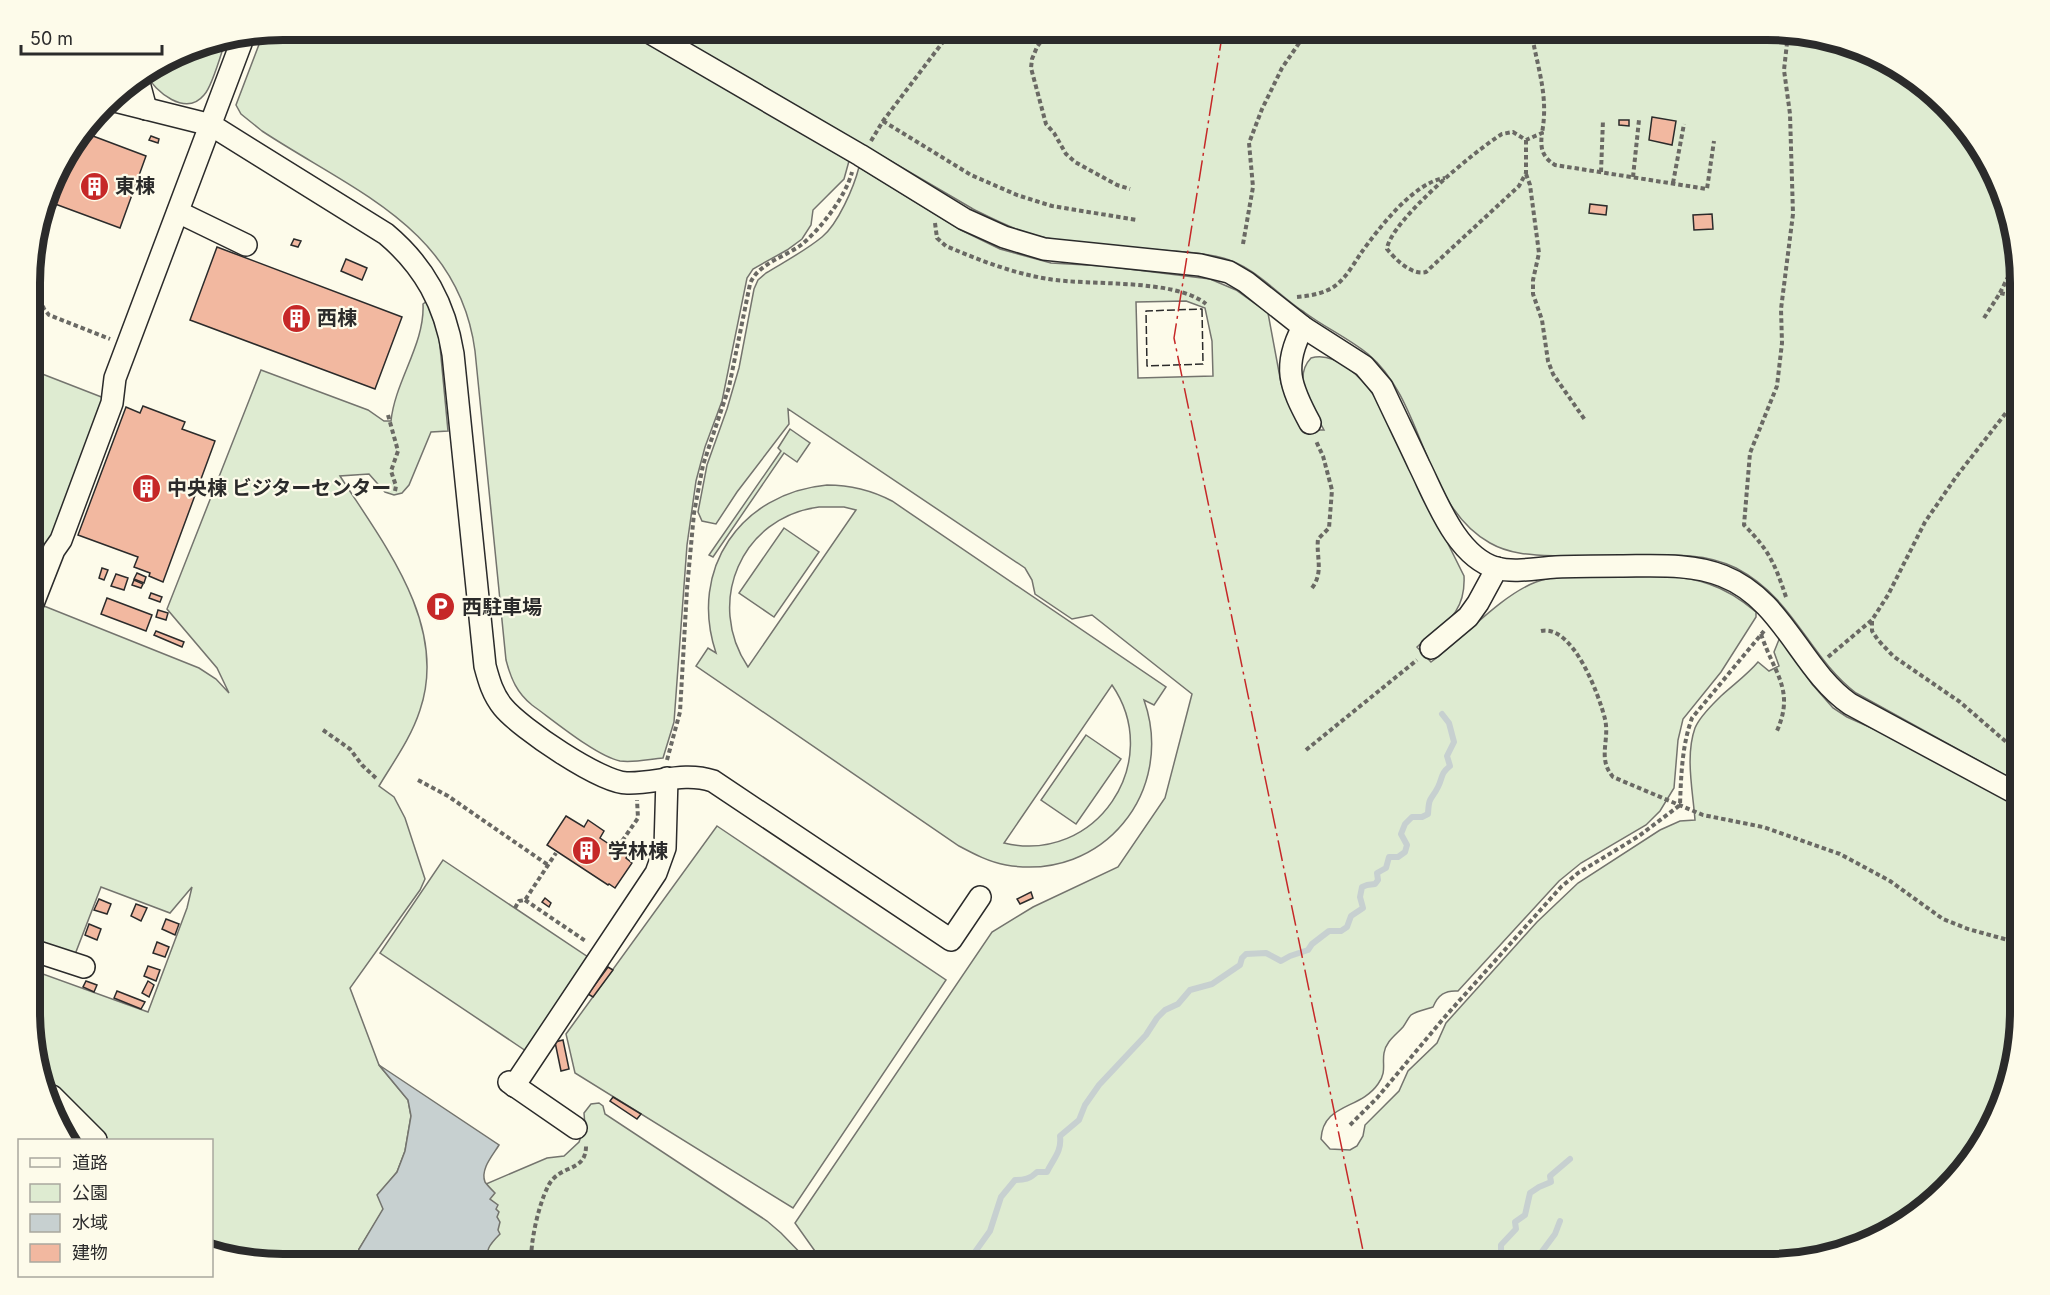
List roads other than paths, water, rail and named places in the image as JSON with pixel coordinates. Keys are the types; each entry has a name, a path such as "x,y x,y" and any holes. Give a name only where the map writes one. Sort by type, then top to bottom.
{"lane":[{"path":"665,41 865,149 964,219 1004,237 1044,249 1215,267 1229,272 1246,282 1303,327 1355,359 1374,375 1454,532 1480,560 1497,568 1515,570 1668,566 1722,575 1761,599 1826,682 1850,704 2010,790"},
{"path":"40,586 54,550 61,540 112,403 115,378 241,44"},
{"path":"140,87 146,109"},
{"path":"121,103 210,125 386,234 409,255 435,292 448,324 453,354 485,666 492,690 514,719 606,778 625,783 665,766 713,781 951,940 980,897"},
{"path":"178,212 246,245"},
{"path":"1303,327 1290,357 1290,370 1295,394 1310,423"},
{"path":"1431,648 1468,617 1497,568"},
{"path":"576,1128 512,1084 603,953 662,861 666,826 665,766"},
{"path":"40,953 84,967"},
{"path":"58,1103 95,1139"}],"water":[{"path":"379,1065 499,1145 484,1172 485,1182 495,1193 490,1199 498,1205 496,1209 499,1212 497,1217 500,1222 498,1230 500,1234 487,1254 357,1254 383,1209 377,1195 397,1172 405,1151 411,1116 408,1100"}],"waterway":[{"path":"974,1254 990,1231 1001,1197 1015,1180 1027,1179 1037,1172 1047,1172 1058,1151 1060,1136 1079,1120 1085,1105 1099,1085 1146,1035 1165,1010 1178,1004 1190,990 1212,984 1240,965 1246,954 1266,953 1281,961 1308,950 1329,931 1341,931 1347,927 1351,916 1363,908 1360,897 1362,887 1375,884 1378,880 1377,873 1386,868 1389,857 1398,857 1405,852 1407,845 1401,834 1405,824 1412,817 1422,817 1428,814 1431,799 1443,774 1450,766 1447,756 1454,742 1449,723 1442,714"},
{"path":"1501,1254 1501,1245 1516,1229 1515,1222 1525,1215 1530,1193 1551,1182 1550,1176 1570,1159"},
{"path":"1540,1254 1555,1234 1560,1221"}],"place":[{"name":"東棟","path":"94,186"},
{"name":"西棟","path":"296,318"},
{"name":"中央棟 ビジターセンター","path":"146,488"},
{"name":"西駐車場","path":"441,607"},
{"name":"学林棟","path":"587,851"}]}
